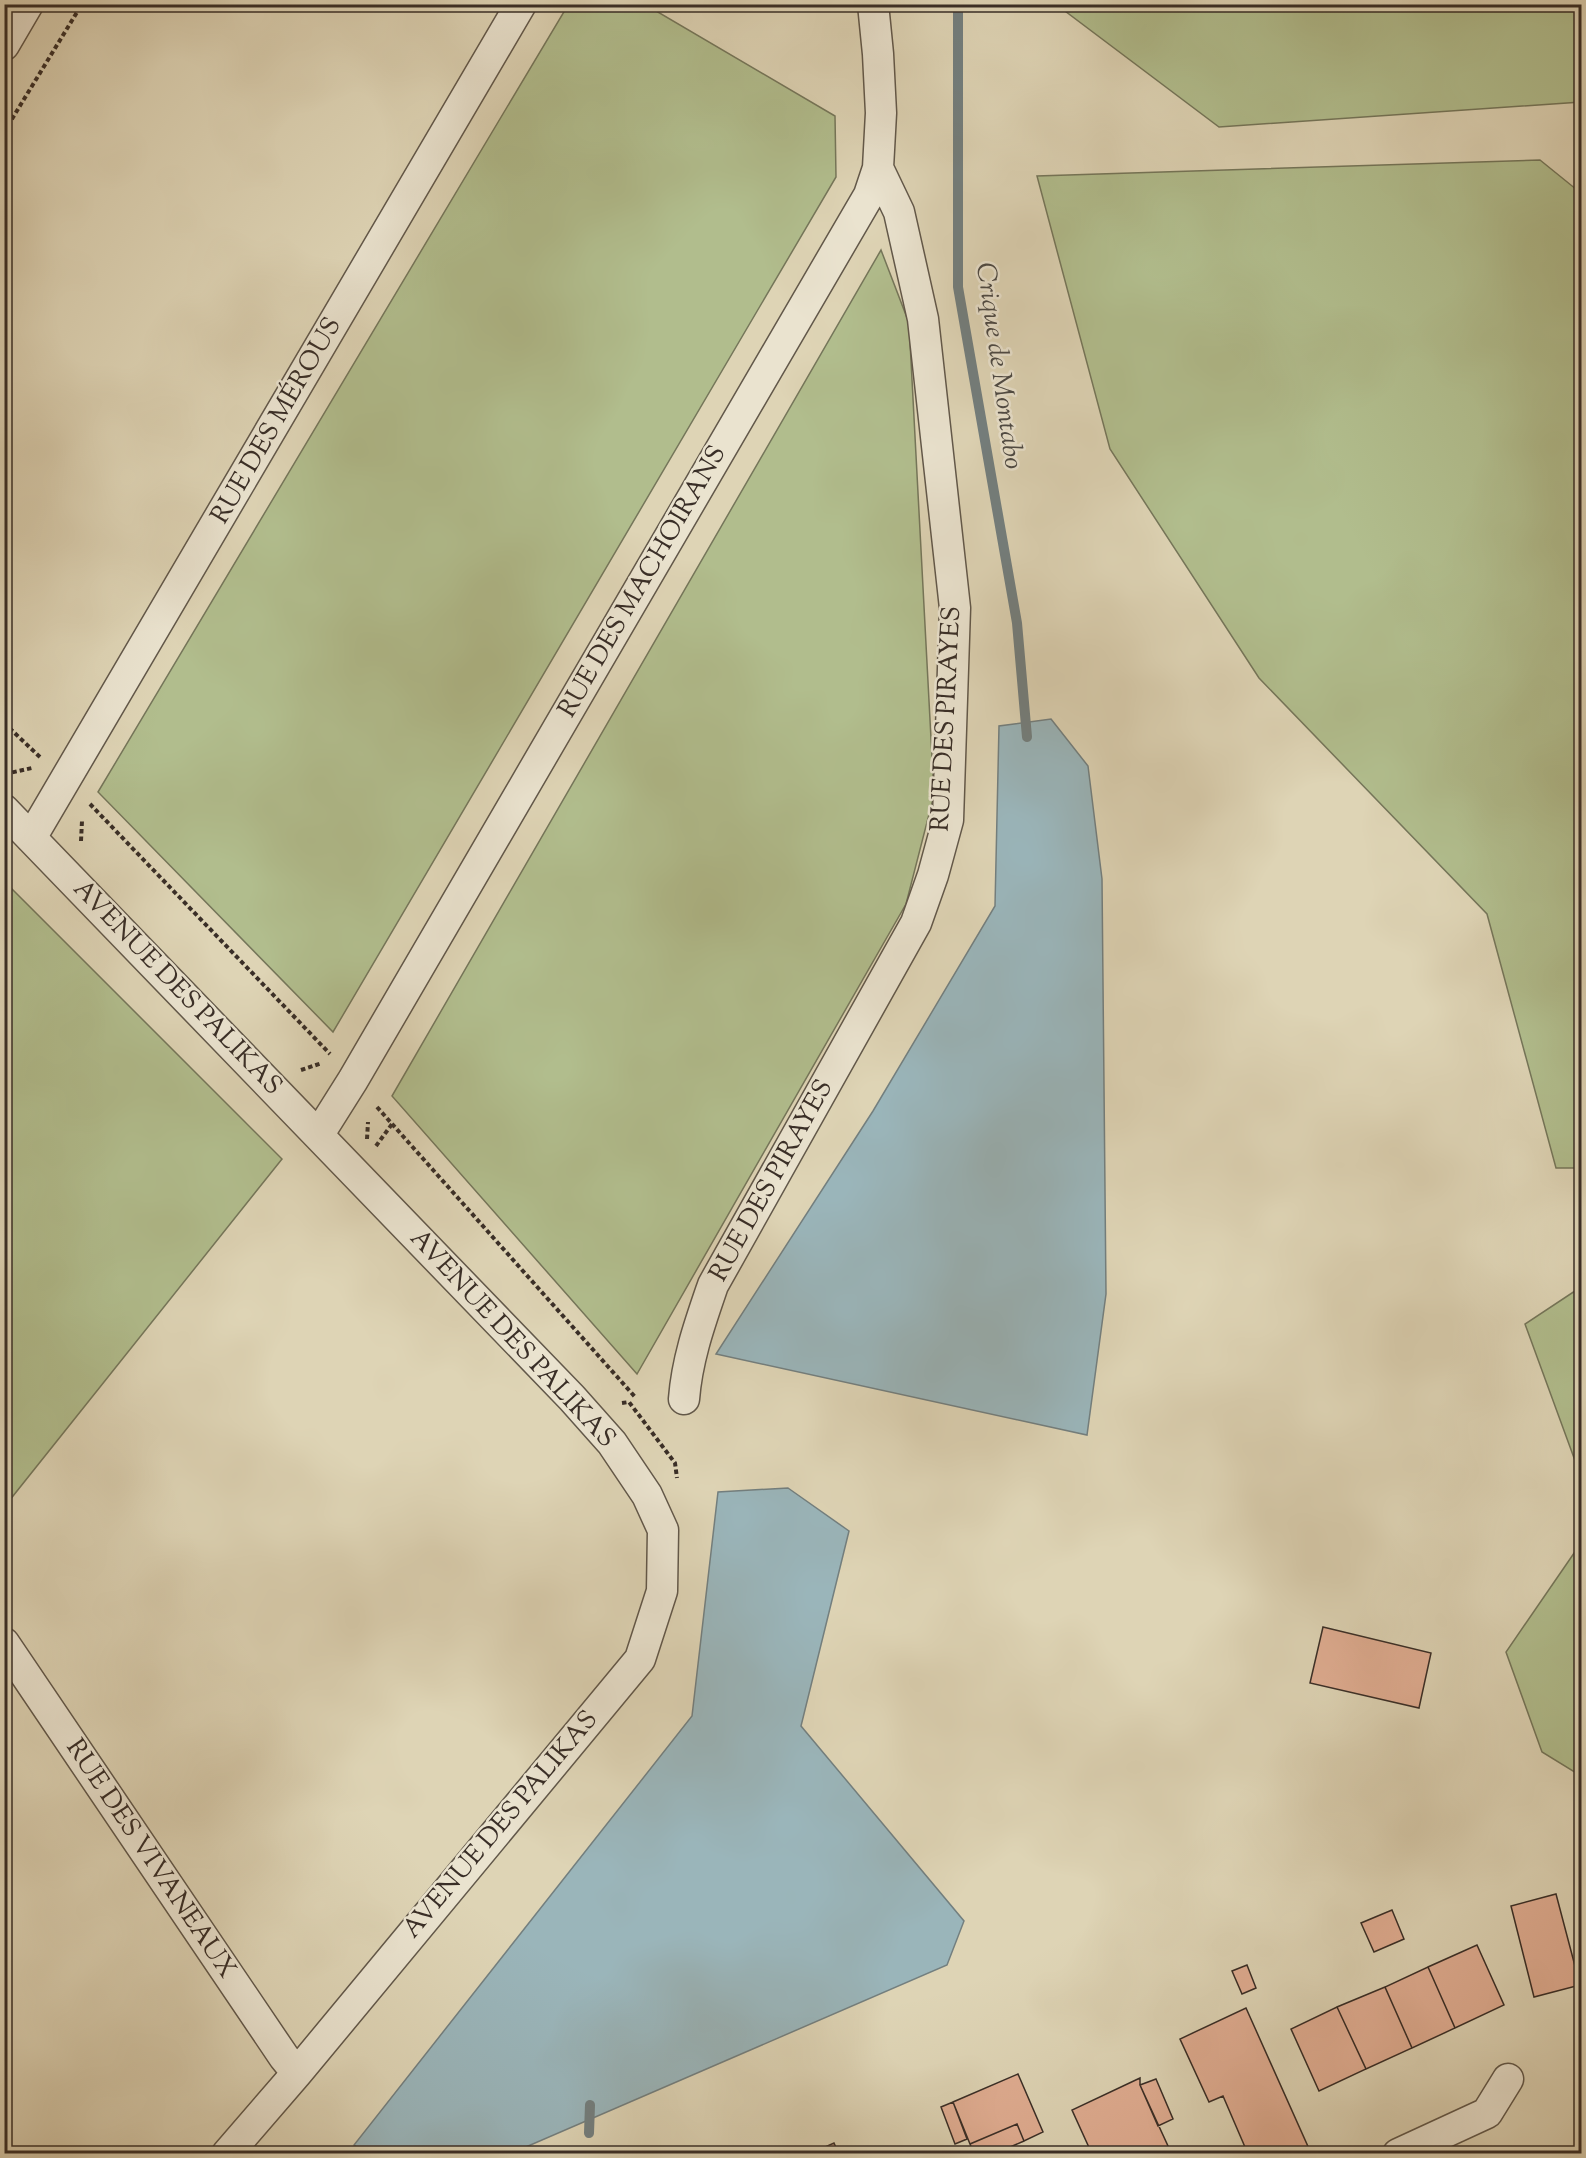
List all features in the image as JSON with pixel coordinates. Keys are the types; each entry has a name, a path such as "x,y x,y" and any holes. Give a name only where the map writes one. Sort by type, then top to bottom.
{"street":[{"path":"4,45 28,4"},
{"name":"RUE DES MÉROUS","path":"32,838 522,4"},
{"name":"RUE DES MACHOIRANS","path":"319,1134 869,195 878,168 881,113 873,4"},
{"name":"RUE DES PIRAYES","path":"684,1399 685,1382 693,1345 713,1285 916,923 933,875 948,820 955,608 923,319 898,212 878,168"},
{"name":"AVENUE DES PALIKAS","path":"4,810 572,1398 612,1443 647,1495 663,1530 662,1591 640,1659 297,2073 227,2154"},
{"name":"RUE DES VIVANEAUX","path":"4,1643 264,2028 297,2073"},
{"path":"1398,2154 1487,2114 1508,2079"}],"path":[{"path":"4,132 82,4"},
{"path":"4,723 48,764"},
{"path":"4,774 37,767"},
{"path":"84,798 334,1059"},
{"path":"370,1099 636,1398"},
{"path":"373,1150 392,1124"},
{"path":"629,1402 648,1428"}],"green space":[{"path":"568,5 646,5 835,116 836,177 333,1032 98,792"},
{"path":"1057,5 1581,5 1581,102 1219,127"},
{"path":"1540,160 1582,194 1582,1168 1556,1168 1487,914 1259,678 1110,449 1037,176"},
{"path":"881,250 909,323 934,795 906,904 637,1374 392,1096"},
{"path":"5,882 282,1159 5,1506"},
{"path":"1581,1287 1581,1477 1525,1324"},
{"path":"1581,1543 1581,1776 1542,1752 1506,1652"}],"water":[{"path":"1051,719 1088,766 1102,879 1106,1294 1087,1435 716,1354 873,1111 995,906 999,726"},
{"path":"788,1488 849,1531 801,1726 964,1921 947,1965 512,2153 366,2153 354,2145 692,1716 718,1492"}],"building":[{"path":"1323,1627 1431,1653 1419,1708 1310,1683"},
{"path":"1556,1894 1580,1985 1534,1997 1511,1906"},
{"path":"1392,1910 1404,1939 1374,1952 1361,1923"},
{"path":"1477,1945 1504,2005 1455,2028 1428,1967"},
{"path":"1247,1965 1256,1988 1242,1994 1232,1971"},
{"path":"1428,1967 1455,2028 1412,2048 1385,1987"},
{"path":"1385,1987 1412,2048 1366,2069 1337,2007"},
{"path":"1337,2007 1366,2069 1319,2091 1291,2029"},
{"path":"1246,2008 1310,2151 1304,2154 1248,2154 1223,2096 1209,2102 1180,2039"},
{"path":"1018,2074 1043,2132 1024,2141 1017,2124 970,2144 953,2102"},
{"path":"1140,2078 1140,2085 1168,2146 1153,2154 1092,2154 1072,2110"},
{"path":"1156,2079 1173,2119 1158,2126 1140,2085"},
{"path":"953,2102 967,2139 955,2144 941,2107"},
{"path":"1017,2124 1024,2141 994,2154 974,2154 970,2144"},
{"path":"834,2143 839,2154 818,2154 816,2151"}],"waterway":[{"name":"Crique de Montabo","path":"958,4 958,287 1017,623 1027,737"},
{"path":"589,2133 590,2105"}]}
